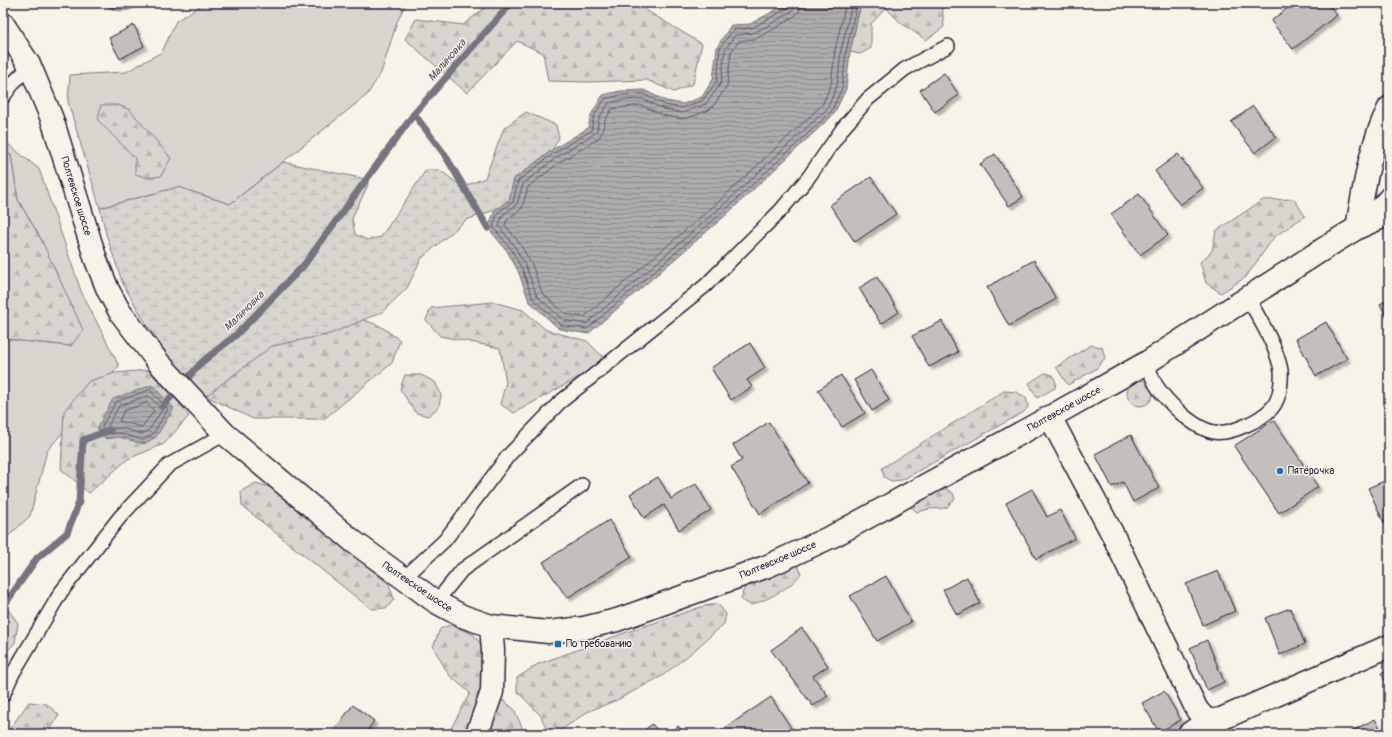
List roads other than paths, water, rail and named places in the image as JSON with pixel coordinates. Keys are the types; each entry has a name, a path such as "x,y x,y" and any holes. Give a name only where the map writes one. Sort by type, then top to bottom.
{"street":[{"name":"Полтевское шоссе","path":"3,24 30,66 52,119 96,260 108,290 120,312 158,362 225,434 354,542 436,602 462,616 491,626 548,632 584,628 616,620 768,566 835,535 1050,417 1146,362 1338,239 1357,228 1389,214"},
{"path":"1357,228 1370,162 1389,108"},
{"path":"1050,417 1112,533 1197,710 1207,721"},
{"path":"477,734 492,692 493,650 491,626"},
{"path":"1190,734 1207,721 1221,719 1389,646"}],"lane":[{"path":"403,579 446,540 508,456 559,403 705,286 781,210 808,178 843,128 868,99 905,69 948,46"},
{"path":"3,97 30,66"},
{"path":"1357,228 1389,192"},
{"path":"1146,362 1157,385 1168,400 1199,426 1214,432 1233,430 1248,424 1272,408 1277,398 1281,371 1265,328 1248,298"},
{"path":"3,695 12,675 61,592 120,517 169,465 225,434"},
{"path":"436,602 462,570 582,485"}],"water":[{"path":"104,3 148,3 120,11 109,7"},
{"path":"788,3 861,3 850,52 846,89 834,114 726,215 588,334 559,329 529,301 518,271 507,251 488,228 495,210 509,200 514,179 552,150 588,128 591,115 603,95 620,91 644,90 666,101 683,104 702,97 713,79 717,47 731,25 750,24"},
{"path":"152,385 174,408 156,437 144,444 119,437 106,439 97,428 113,399"}],"waterway":[{"name":"Малиновка","path":"162,407 202,362 236,335 304,265 414,114 511,3"},
{"path":"414,114 445,155 488,228"},
{"name":"Малиновка","path":"3,607 37,558 67,533 79,502 83,440 110,430"}],"place":[{"name":"Пятёрочка","path":"1280,471"},
{"name":"По требованию","path":"558,644"}]}
